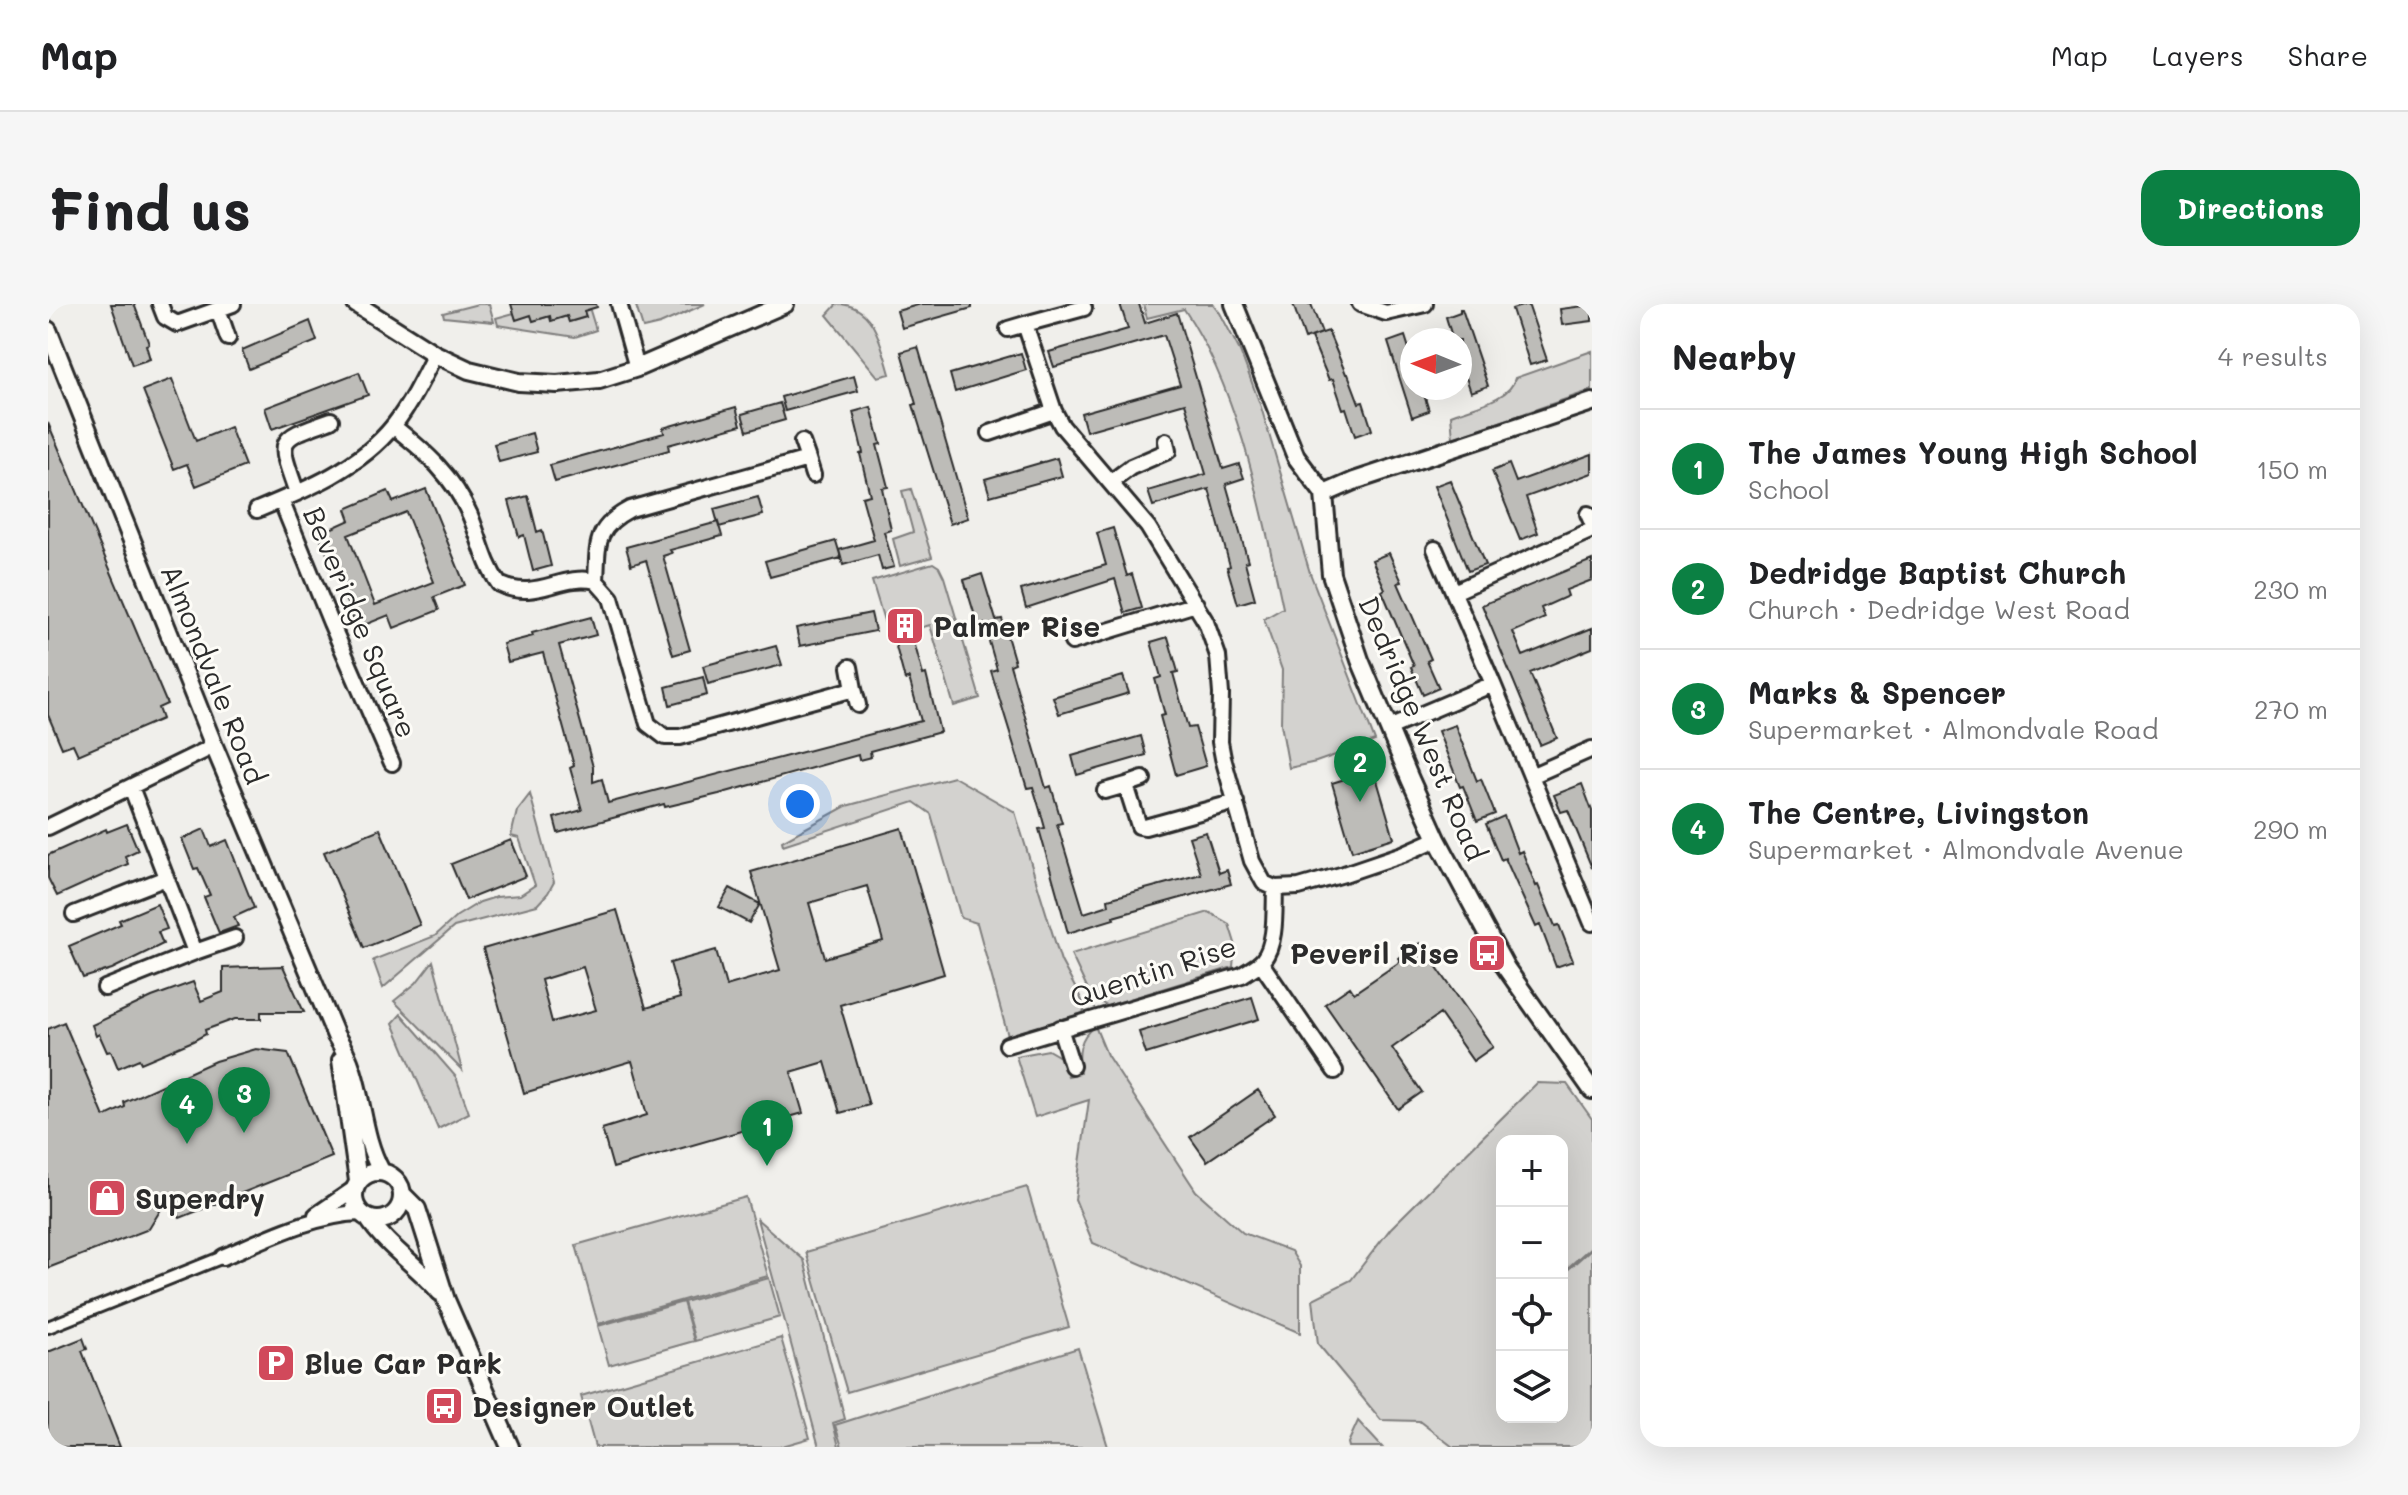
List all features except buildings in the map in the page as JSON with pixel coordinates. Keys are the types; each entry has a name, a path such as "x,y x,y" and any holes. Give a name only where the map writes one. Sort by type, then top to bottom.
{"street":[{"path":"160,304 165,317 177,324 234,306"},
{"path":"356,304 435,354 469,370 519,382 557,384 599,380 637,368 785,304"},
{"path":"619,304 637,368"},
{"path":"1234,304 1296,457 1324,494 1354,481 1592,402"},
{"path":"1360,304 1386,313 1425,304"},
{"path":"1008,329 1084,308"},
{"path":"218,309 228,338"},
{"path":"1025,324 1054,411 1076,444 1148,527 1213,637 1221,694 1220,742 1257,873 1264,883 1275,888 1299,887 1403,854 1437,839"},
{"name":"Almondvale Road","path":"48,330 214,746 336,1036 347,1052 360,1091 365,1132 381,1171"},
{"name":"Beveridge Square","path":"257,510 339,473 393,426 414,395 435,354"},
{"path":"990,433 1054,411"},
{"path":"297,493 283,453 286,439 331,420"},
{"path":"393,426 428,454 459,492 471,517 480,549 499,584 525,592 581,578 596,581 611,598 648,724 665,737 680,737 854,689"},
{"path":"802,442 813,475"},
{"path":"1111,482 1131,467 1169,452"},
{"path":"596,581 600,535 612,518 630,509 808,459"},
{"name":"Dedridge West Road","path":"1324,494 1331,574 1360,660 1437,839 1506,968 1592,1090"},
{"name":"Beveridge Square","path":"281,500 392,763"},
{"path":"1454,592 1592,530"},
{"path":"1435,549 1592,923"},
{"path":"1072,642 1196,604"},
{"path":"850,667 858,705"},
{"path":"1389,728 1493,684"},
{"path":"48,827 214,746"},
{"path":"1531,776 1592,749"},
{"path":"1105,791 1143,779"},
{"path":"1126,785 1139,826 1145,827 1236,802"},
{"path":"131,787 195,952"},
{"path":"74,914 166,878"},
{"name":"Quentin Rise","path":"1007,1045 1242,975 1261,963 1268,953 1275,888"},
{"path":"105,988 235,938"},
{"name":"Quentin Rise","path":"1261,963 1335,1071"},
{"name":"Quentin Rise","path":"1060,1028 1072,1066"},
{"name":"Almondvale Road","path":"336,1036 356,1185"},
{"path":"299,1226 370,1172 381,1171 397,1181 402,1194 417,1209 446,1300 510,1447"},
{"path":"356,1185 353,1200 364,1216 379,1234 421,1269 446,1300"},
{"path":"48,1327 299,1226 323,1219 387,1218 397,1211 402,1194"}],"shaded area":[{"path":"489,304 494,322 444,317 443,313"},
{"path":"588,304 596,330 575,337 498,325 496,318 514,313 516,319 531,315 533,321 550,316 551,321 567,316 569,322 586,317 582,305"},
{"path":"705,304 660,324 643,328 636,306"},
{"path":"837,304 850,306 868,318 879,339 890,374 878,377 827,315"},
{"path":"1143,304 1213,304 1220,313 1240,351 1261,407 1310,573 1375,741 1289,768 1281,724 1282,670 1264,619 1283,608 1247,453 1220,377 1184,309 1147,318"},
{"path":"1592,351 1592,390 1453,438 1451,415 1498,397 1512,386 1515,378"},
{"path":"911,489 932,557 900,566 893,539 913,532 902,491"},
{"path":"933,563 944,577 980,698 954,706 930,625 889,637 872,581"},
{"path":"954,777 1015,812 1061,961 1085,1006 1083,1013 1008,1036 977,923 961,918 931,814 914,802 783,845 782,841 846,806"},
{"path":"530,794 554,882 548,893 537,905 454,927 383,988 373,960 435,936 457,916 480,902 520,895 535,885 519,838 511,836 517,811"},
{"path":"1209,912 1229,924 1235,943 1233,967 1107,1006 1091,997 1071,954"},
{"path":"433,961 462,1070 394,1001 416,983"},
{"path":"401,1014 456,1077 469,1113 438,1129 393,1023"},
{"path":"1095,1026 1107,1055 1196,1191 1243,1233 1291,1251 1300,1266 1300,1333 1093,1243 1075,1199 1089,1100 1035,1117 1016,1056 1048,1050 1060,1057 1068,1076 1080,1073 1080,1047"},
{"path":"1537,1083 1567,1084 1592,1119 1592,1246 1568,1268 1568,1135 1496,1135 1496,1423 1568,1423 1568,1270 1592,1248 1592,1447 1453,1447 1419,1421 1381,1420 1318,1344 1313,1299 1351,1280 1391,1228"},
{"path":"1027,1187 1069,1327 847,1392 806,1252"},
{"path":"746,1197 768,1276 598,1324 576,1245"},
{"path":"757,1219 804,1260 845,1419 833,1423 839,1447 819,1447"},
{"path":"769,1278 780,1317 695,1341 684,1302"},
{"path":"683,1302 694,1341 609,1365 598,1326"},
{"path":"781,1338 810,1438 779,1447 595,1447 581,1396"},
{"path":"1078,1348 1108,1447 842,1447 835,1425"},
{"path":"1358,1421 1382,1447 1349,1447"}],"place":[{"name":"Palmer Rise","path":"905,626"},
{"name":"Dedridge Baptist Church","path":"1360,802"},
{"name":"Peveril Rise","path":"1487,953"},
{"name":"Marks & Spencer","path":"244,1133"},
{"name":"The Centre, Livingston","path":"187,1144"},
{"name":"The James Young High School","path":"767,1166"},
{"name":"Superdry","path":"107,1198"},
{"name":"Blue Car Park","path":"276,1363"},
{"name":"Designer Outlet","path":"444,1406"}]}
